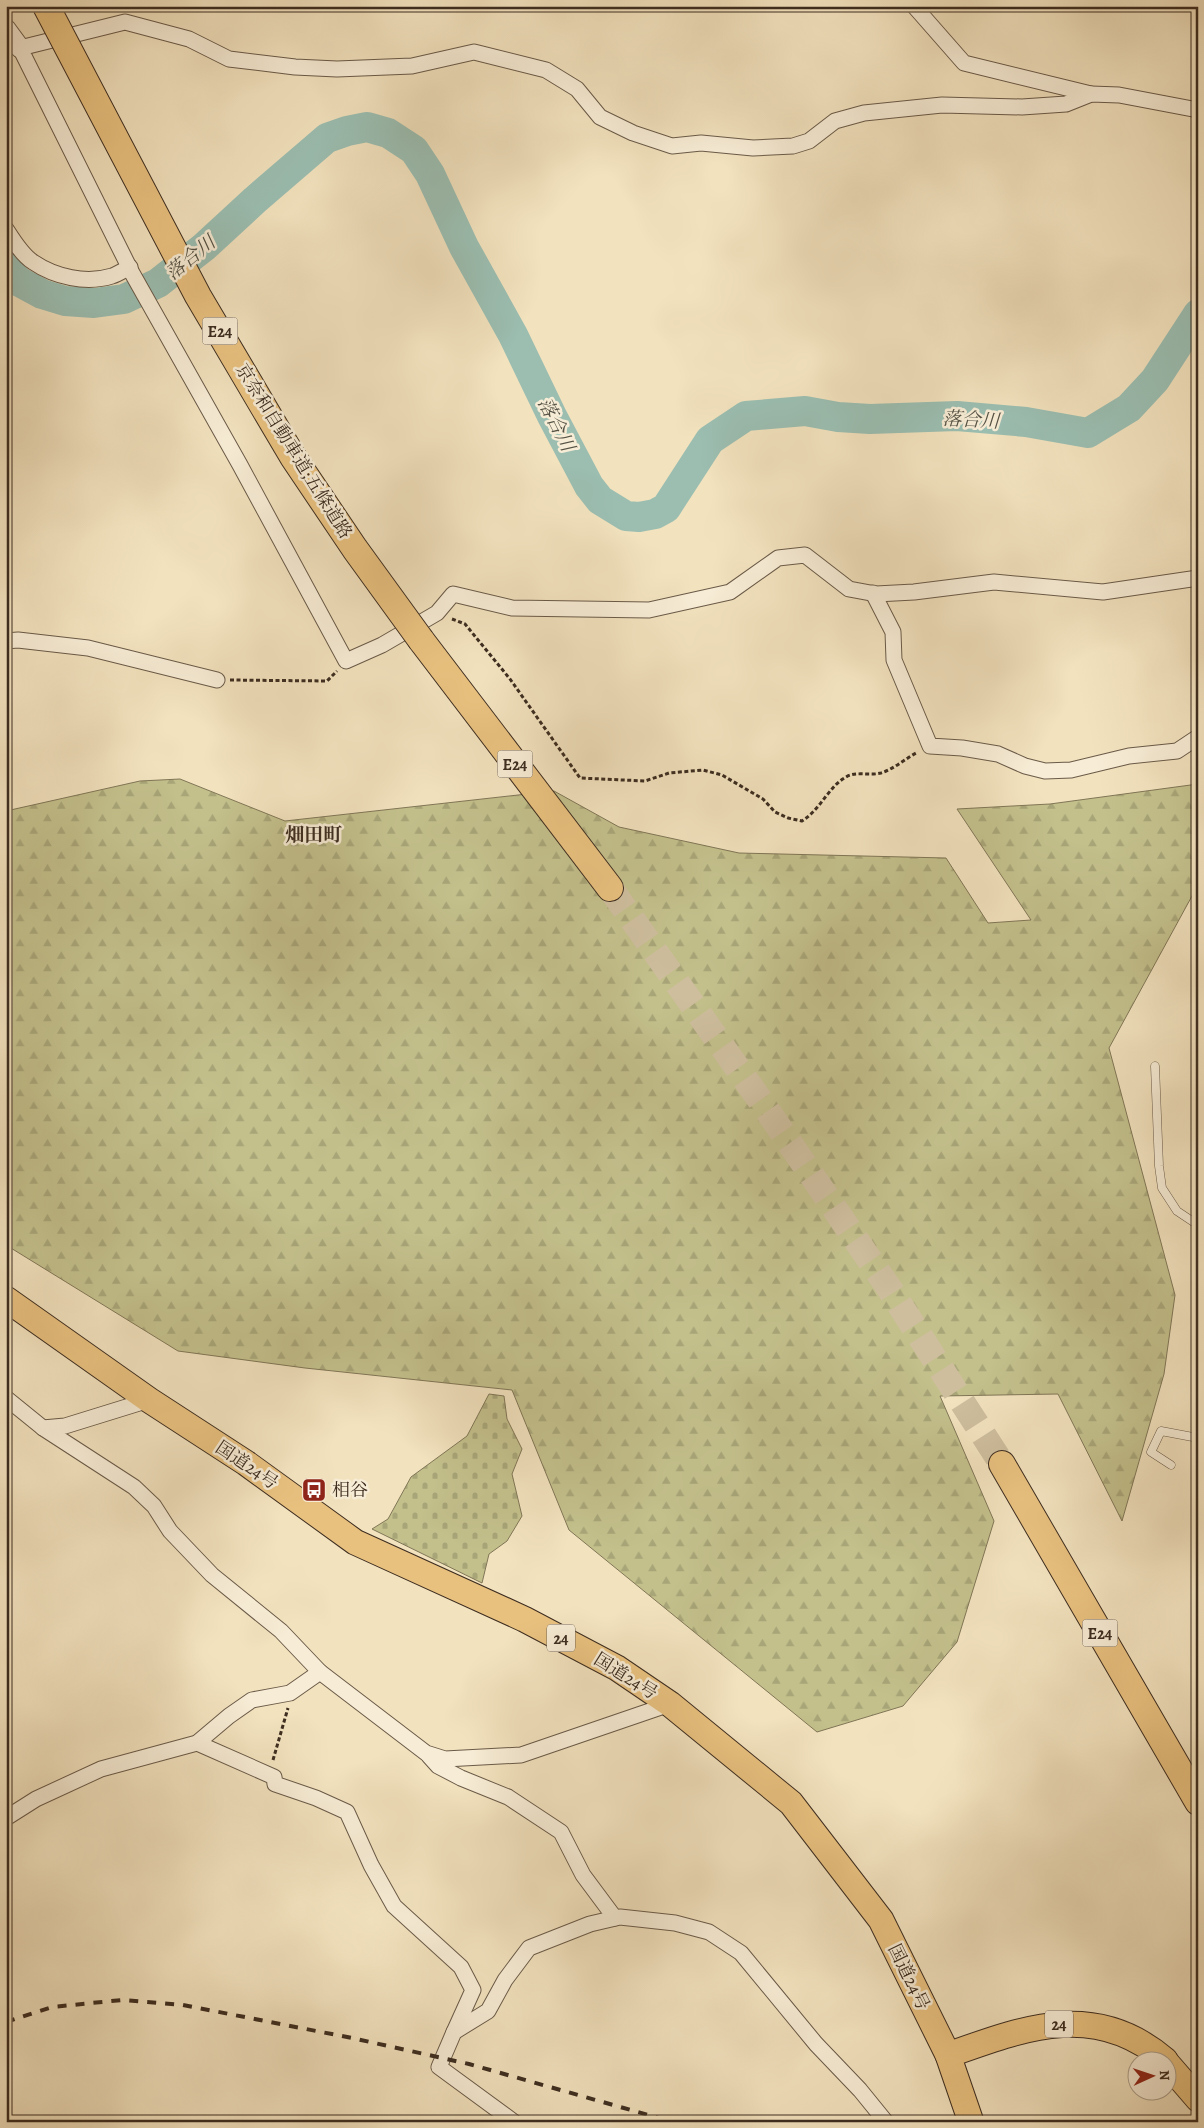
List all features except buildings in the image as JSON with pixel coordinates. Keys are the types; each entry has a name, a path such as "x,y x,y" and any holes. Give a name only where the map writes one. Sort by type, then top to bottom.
{"highway":[{"name":"京奈和自動車道;五條道路","path":"46,6 198,296 293,457 355,549 420,640 610,888"},
{"name":"国道24号","path":"6,1298 149,1400 246,1463 355,1542 524,1619 617,1668 670,1704 791,1803 881,1920 948,2055 971,2122"},
{"name":"E24","path":"1002,1464 1198,1802"},
{"name":"24","path":"948,2055 1011,2033 1060,2023 1108,2028 1129,2036 1152,2050"},
{"name":"24","path":"1176,2073 1198,2099"}],"street":[{"path":"914,6 964,63 1091,94 1119,95 1198,110"},
{"path":"20,48 125,22 189,39 229,59 295,67 337,70 412,66 474,52 546,70 576,89 600,117 633,133 672,146 701,143 753,148 793,146 809,141 835,121 864,113 942,105 1022,107 1066,104 1091,94"},
{"path":"6,29 20,48 131,270 240,465 346,661 382,645 437,614 453,594 512,608 649,610 730,592 778,558 805,555 848,589 873,593 914,592 994,582 1103,592 1198,578"},
{"path":"6,229 15,243 32,262 62,276 91,279 113,276 131,270"},
{"path":"873,593 894,632 894,660 930,746 962,748 998,754 1025,766 1045,771 1071,770 1129,756 1177,751 1198,737"},
{"path":"6,642 18,640 88,648 217,680"},
{"path":"6,1398 43,1428 134,1487 154,1506 170,1531 212,1575 281,1631 320,1672 426,1753 438,1766 461,1778 508,1797 561,1832 583,1874 615,1918"},
{"path":"43,1428 65,1426 149,1400"},
{"path":"6,1818 36,1799 101,1769 197,1743 229,1716 252,1700 290,1693 320,1672"},
{"path":"426,1753 445,1758 521,1755 670,1704"},
{"path":"197,1743 274,1776 275,1784 316,1798 347,1812 370,1865 394,1906 461,1967 473,1990 439,2067 514,2122"},
{"path":"454,2032 488,2011 505,1980 529,1948 590,1924 620,1917 675,1923 709,1932 741,1953 816,2044 860,2090 886,2122"}],"lane":[{"path":"1154,1066 1159,1166 1162,1188 1176,1211 1198,1225"},
{"path":"1171,1465 1151,1452 1162,1431 1198,1438"}],"path":[{"path":"437,614 465,624 510,679 580,778 645,781 669,774 703,770 722,775 763,799 775,812 788,818 802,821 814,814 840,781 848,775 880,773 930,746"},
{"path":"217,680 327,681 346,661"},
{"path":"269,1775 290,1693"}],"green space":[{"path":"180,779 285,821 554,791 619,827 739,853 946,858 988,923 1031,920 957,809 1050,804 1198,784 1198,885 1109,1048 1175,1295 1164,1374 1122,1521 1058,1394 940,1396 994,1521 957,1642 903,1706 817,1732 569,1530 512,1390 305,1368 178,1351 6,1245 6,811 140,781"},
{"path":"489,1394 504,1396 507,1419 522,1449 512,1474 522,1516 507,1541 489,1554 482,1583 372,1529 388,1519 411,1477 467,1436"}],"waterway":[{"name":"落合川","path":"6,267 18,281 42,294 65,301 94,303 124,299 158,283 204,247 327,138 367,127 388,133 414,150 430,174 464,247 513,335 552,416 589,486 600,500 626,516 639,517 655,514 666,508 710,440 746,416 805,411 838,417 870,419 957,416 1026,422 1088,433 1129,408 1155,380 1198,314"}],"tunnel":[{"path":"610,888 765,1107 889,1288 1002,1464"}],"railway":[{"path":"6,2022 52,2007 122,2000 183,2005 352,2038 469,2064 673,2122"}],"place":[{"name":"相谷","path":"314,1490"}],"district":[{"name":"畑田町","path":"314,834"}]}
